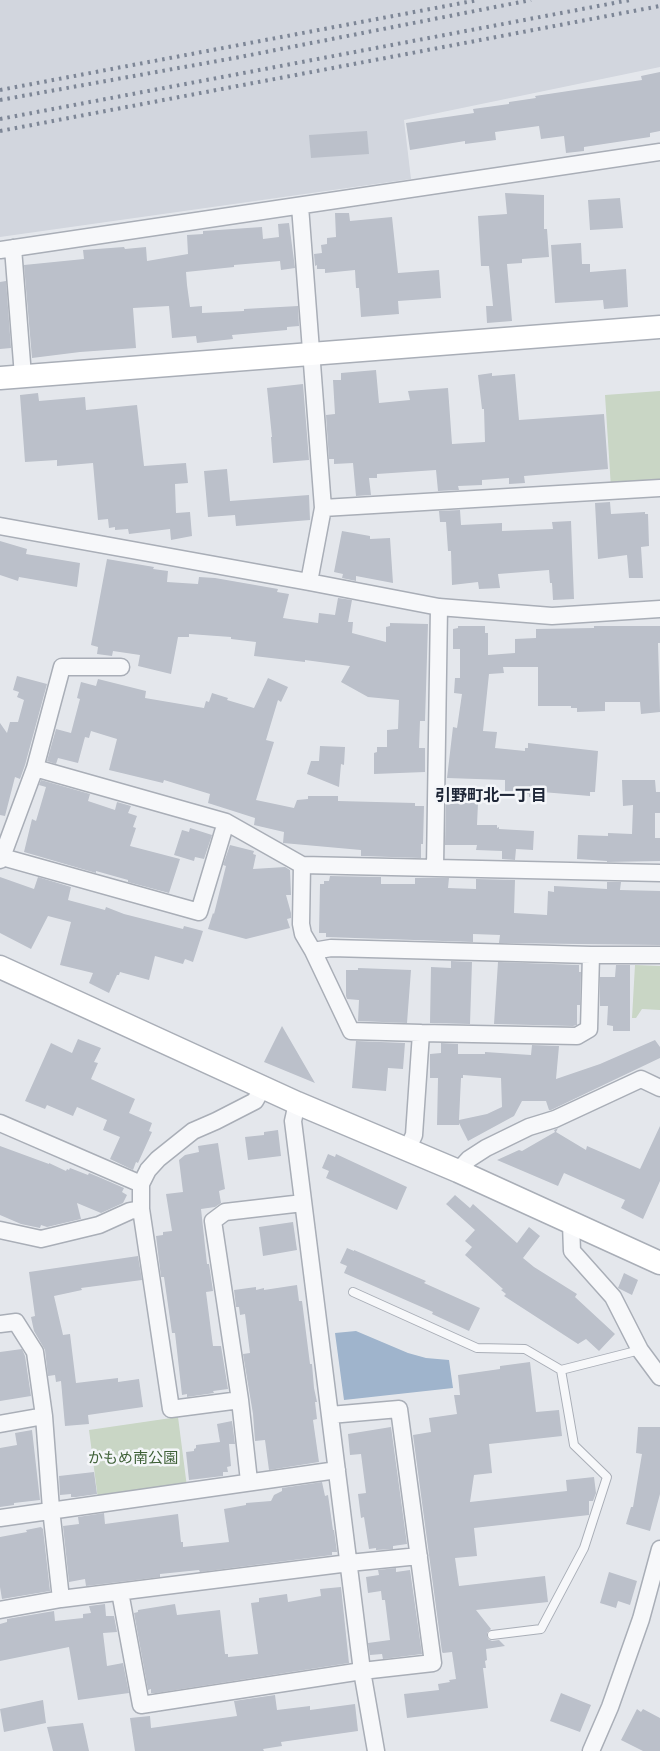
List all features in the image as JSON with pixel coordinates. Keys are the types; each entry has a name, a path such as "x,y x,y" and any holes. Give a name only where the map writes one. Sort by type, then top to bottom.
{"street":[{"path":"23,376 6,249 660,152"},
{"path":"300,206 323,508 309,582"},
{"path":"0,378 660,327"},
{"path":"323,508 660,488"},
{"path":"0,526 439,607 552,616 660,609"},
{"path":"435,867 439,607"},
{"path":"121,668 62,667 35,768 1,858 199,912 226,822"},
{"path":"35,768 226,822 302,865 660,873"},
{"path":"302,865 301,924 303,934 351,1031 577,1036 589,1028 592,955"},
{"path":"313,951 331,948 660,955"},
{"path":"0,967 297,1103 458,1171 660,1263"},
{"path":"407,1150 414,1136 422,1033"},
{"path":"458,1171 469,1159 486,1148 529,1128 555,1119 641,1079 660,1088"},
{"path":"240,1400 171,1408 141,1209 141,1184 148,1170 158,1159 192,1131 255,1101 264,1087"},
{"path":"297,1103 293,1121 362,1671 376,1751"},
{"path":"0,1123 141,1184"},
{"path":"250,1481 240,1400 213,1221 225,1212 303,1202"},
{"path":"0,1230 41,1239 99,1225 130,1211 141,1209"},
{"path":"571,1224 572,1251 613,1297 640,1350 660,1377"},
{"path":"0,1324 16,1322 35,1352 44,1416 50,1509 62,1599"},
{"path":"120,1592 141,1704 362,1671 433,1663 399,1409 330,1415"},
{"path":"0,1424 44,1416"},
{"path":"0,1518 50,1509 337,1470"},
{"path":"591,1751 610,1707 641,1619 660,1549"},
{"path":"0,1610 62,1599 348,1563 419,1556"}],"lane":[{"path":"353,1292 478,1348 525,1349 561,1370 640,1350"},
{"path":"492,1635 541,1629 584,1548 607,1477 574,1445 561,1370"}],"shaded area":[{"path":"0,0 660,0 660,67 404,120 411,179 0,237"}],"green space":[{"path":"660,391 660,485 611,488 605,395"},
{"path":"635,965 660,966 660,1010 642,1009 636,1018 632,1018"},
{"name":"かもめ南公園","path":"178,1417 187,1487 98,1499 89,1430"}],"water":[{"path":"356,1331 408,1353 426,1358 449,1360 453,1388 344,1400 335,1333"}],"building":[{"path":"660,72 660,131 650,133 650,137 584,147 584,151 566,153 564,136 541,139 539,126 495,132 496,140 465,144 465,141 410,150 406,123 474,113 473,109 509,104 509,102 536,98 535,96 642,80 641,76"},
{"path":"367,131 369,154 311,158 309,135"},
{"path":"505,193 544,195 544,229 547,229 549,257 522,259 522,263 507,264 512,321 487,323 486,306 493,306 489,266 481,266 478,216 507,214"},
{"path":"620,198 623,228 590,230 588,200"},
{"path":"335,213 349,213 350,221 392,217 398,273 439,270 441,298 398,301 399,314 361,317 359,288 356,288 355,270 325,273 325,269 317,269 317,265 315,266 314,254 322,253 321,245 327,244 327,238 336,237"},
{"path":"289,223 295,268 281,270 280,261 186,272 187,285 190,307 202,306 202,313 298,306 299,326 287,327 287,330 232,335 233,339 197,343 196,336 172,338 169,306 133,308 136,348 32,358 24,265 84,259 83,250 124,247 125,249 146,247 147,261 188,254 187,235 203,234 203,231 262,227 263,239 279,237 278,224"},
{"path":"581,243 582,264 590,264 590,272 626,269 628,307 604,309 603,300 555,303 551,245"},
{"path":"6,281 11,348 0,349 0,282"},
{"path":"376,370 379,403 410,400 408,391 448,388 452,444 485,442 484,409 482,409 478,375 492,373 492,376 515,374 519,420 604,414 608,469 524,476 525,483 509,484 509,478 482,480 482,485 458,486 459,490 438,491 436,470 377,474 377,478 369,478 371,495 356,496 353,463 334,464 334,459 329,459 326,415 335,414 333,380 341,380 341,373"},
{"path":"303,384 309,460 273,463 267,388"},
{"path":"38,393 39,401 85,397 86,410 137,405 144,466 186,463 188,483 175,484 176,513 190,512 192,536 171,540 170,529 129,534 128,529 115,530 115,527 109,528 108,519 98,520 93,463 57,466 57,460 25,462 20,395"},
{"path":"227,469 230,501 309,495 310,520 236,526 235,515 208,517 204,471"},
{"path":"610,502 611,514 645,512 645,514 648,514 649,546 641,547 643,578 629,578 627,555 598,559 595,503"},
{"path":"460,510 461,525 502,523 502,531 553,529 552,522 571,521 574,599 553,600 549,570 498,574 500,588 479,589 478,582 452,585 451,551 448,551 446,522 440,522 439,511"},
{"path":"342,531 370,536 370,539 390,538 393,583 356,576 356,581 342,578 343,574 334,572"},
{"path":"0,541 27,549 26,554 80,563 77,587 19,577 18,581 0,575"},
{"path":"107,559 168,571 167,582 198,584 199,577 215,578 278,589 277,592 289,594 283,618 318,623 319,613 335,615 338,598 352,600 348,622 353,622 352,633 386,642 386,627 390,626 390,623 428,624 425,721 420,721 419,748 425,748 425,772 374,774 374,753 377,752 377,747 387,747 387,730 398,729 399,700 368,697 341,682 350,666 254,656 256,642 231,639 231,637 189,634 189,637 178,637 171,674 138,666 140,655 113,651 112,656 97,654 98,647 91,645"},
{"path":"458,626 485,626 485,633 488,633 488,655 515,653 515,639 536,638 536,629 594,628 594,626 660,626 660,643 658,643 660,712 641,714 640,702 605,702 605,711 577,712 577,708 571,708 571,706 538,706 538,667 503,667 504,673 489,674 483,731 497,732 495,748 525,751 525,748 528,748 528,743 598,751 595,792 590,792 590,796 542,792 542,798 529,797 529,794 505,792 505,780 447,778 453,727 457,728 462,694 454,693 455,678 460,678 460,649 453,649 453,629 458,628"},
{"path":"17,676 47,684 25,765 20,779 15,777 5,816 0,815 0,723 7,733 10,722 18,722 24,700 17,697 19,692 13,690"},
{"path":"268,678 288,687 281,702 278,700 266,740 274,742 256,800 294,808 297,800 308,799 308,796 338,796 338,801 415,803 415,806 424,806 421,858 361,856 361,850 283,843 284,832 254,825 255,818 208,803 210,794 164,780 163,783 109,770 117,739 91,731 89,738 85,737 78,763 58,758 56,764 47,761 56,729 71,733 80,699 77,698 81,682 96,686 98,679 146,691 145,698 204,708 206,701 209,702 212,693 228,698 227,700 254,708"},
{"path":"320,746 345,747 344,765 341,764 339,787 307,774 311,761 319,761"},
{"path":"41,780 90,794 88,801 115,810 117,802 131,806 128,813 137,816 133,827 136,828 130,846 180,859 169,893 24,852 32,819 36,821 46,787 39,785"},
{"path":"622,780 655,780 656,792 660,792 660,813 655,813 655,838 660,838 660,861 607,862 577,859 578,835 608,836 608,833 632,834 633,805 623,806"},
{"path":"446,803 478,803 477,825 497,825 499,829 534,831 533,850 516,849 515,860 502,859 502,851 476,850 477,845 445,845"},
{"path":"190,828 212,835 204,859 195,857 194,861 174,855 182,830 189,832"},
{"path":"230,845 254,851 253,854 256,855 253,869 285,867 290,870 291,895 286,895 291,913 291,918 287,919 290,928 246,939 208,929 214,914 226,866 223,865"},
{"path":"330,876 381,877 381,884 415,884 415,878 449,878 448,888 476,889 476,879 515,880 514,913 547,915 548,891 554,892 554,886 607,889 607,882 621,882 620,890 660,891 660,945 499,943 500,935 473,934 473,942 326,937 326,933 319,933 320,884 324,884 324,881 329,881"},
{"path":"0,877 34,889 38,877 71,887 68,900 105,910 106,907 124,914 183,929 184,926 203,931 193,962 185,959 183,964 155,956 149,980 120,972 109,993 89,983 93,973 60,965 71,922 48,916 31,949 0,933"},
{"path":"451,961 472,962 470,1024 430,1023 431,967 451,968"},
{"path":"498,962 579,965 579,972 581,972 580,1005 577,1005 577,1025 494,1024"},
{"path":"616,965 630,965 630,1031 613,1031 613,1026 607,1025 608,1006 600,1006 600,977 615,977"},
{"path":"358,968 411,970 407,1023 358,1021 359,1000 347,999 346,996 346,970 358,970"},
{"path":"282,1026 315,1083 264,1062"},
{"path":"78,1039 101,1048 94,1062 98,1063 91,1079 135,1099 129,1113 152,1123 149,1131 152,1132 133,1170 110,1159 120,1137 103,1130 107,1120 77,1107 73,1116 47,1105 45,1109 25,1101 51,1043 72,1053"},
{"path":"655,1040 660,1047 660,1058 551,1110 549,1110 546,1101 522,1101 514,1116 468,1141 459,1123 459,1125 437,1125 438,1078 430,1078 430,1054 441,1053 441,1043 458,1044 458,1054 485,1054 485,1052 531,1055 532,1045 559,1046 556,1079 600,1064","holes":["463,1075 501,1078 502,1107 487,1114 459,1120 461,1078 463,1078"]},
{"path":"356,1041 405,1043 403,1069 388,1068 386,1091 352,1088"},
{"path":"660,1126 660,1181 643,1219 621,1208 625,1200 564,1173 558,1186 497,1160 519,1150 522,1151 555,1132 554,1130 558,1128 556,1132 586,1150 587,1146 640,1169"},
{"path":"278,1130 281,1156 248,1160 245,1137 264,1135 264,1132"},
{"path":"218,1143 225,1189 219,1191 221,1203 215,1207 201,1209 207,1264 209,1264 213,1291 206,1292 213,1346 221,1346 228,1389 187,1397 187,1394 182,1395 175,1333 172,1333 164,1277 161,1277 156,1236 163,1235 163,1232 172,1231 166,1194 183,1192 179,1160 185,1155 199,1152 198,1146"},
{"path":"0,1146 66,1171 70,1168 88,1175 89,1173 124,1188 122,1192 127,1195 123,1203 101,1213 77,1203 81,1219 47,1227 41,1225 40,1228 21,1224 0,1215"},
{"path":"328,1154 335,1157 336,1154 407,1187 397,1210 326,1178 329,1171 322,1168"},
{"path":"455,1195 470,1208 473,1204 517,1243 529,1227 540,1236 523,1258 577,1294 575,1297 615,1334 599,1351 586,1339 578,1344 504,1296 506,1294 501,1290 503,1289 465,1255 472,1247 465,1241 475,1230 446,1204"},
{"path":"293,1222 297,1250 263,1256 259,1227"},
{"path":"347,1248 426,1281 424,1283 480,1308 469,1331 432,1314 433,1312 344,1273 347,1266 340,1263"},
{"path":"138,1256 142,1280 81,1288 82,1290 54,1296 63,1335 70,1334 76,1383 118,1378 118,1382 139,1379 143,1407 88,1415 89,1424 65,1426 61,1381 56,1382 55,1375 48,1376 45,1350 34,1331 31,1317 35,1316 29,1272"},
{"path":"624,1273 638,1280 632,1295 618,1288"},
{"path":"297,1285 299,1301 302,1301 317,1402 315,1402 317,1419 313,1420 319,1462 269,1470 265,1440 255,1441 253,1414 243,1354 250,1353 245,1314 240,1315 239,1307 236,1307 234,1290 256,1287 256,1290 264,1288 264,1290"},
{"path":"22,1349 25,1356 31,1396 0,1401 0,1352"},
{"path":"530,1362 536,1412 559,1410 562,1436 489,1444 492,1473 474,1475 470,1502 567,1491 566,1480 594,1477 596,1493 593,1501 589,1501 589,1515 474,1528 477,1556 455,1558 459,1586 545,1576 548,1602 476,1610 491,1629 487,1633 488,1639 492,1641 499,1640 505,1646 486,1649 486,1668 483,1668 488,1708 407,1718 404,1694 439,1690 438,1684 456,1679 452,1652 442,1652 413,1435 431,1432 429,1418 457,1414 454,1395 460,1395 458,1375 500,1369 500,1366"},
{"path":"232,1421 235,1444 229,1444 231,1466 227,1467 228,1472 223,1472 223,1476 189,1480 186,1452 194,1451 196,1445 220,1442 217,1424"},
{"path":"391,1427 407,1544 393,1546 393,1549 369,1549 364,1517 361,1518 358,1494 366,1493 361,1454 350,1455 348,1434"},
{"path":"638,1427 660,1427 660,1494 650,1531 626,1524 631,1507 633,1507 642,1454 636,1453"},
{"path":"32,1430 40,1500 14,1503 14,1505 0,1507 0,1448 17,1445 15,1433"},
{"path":"94,1472 97,1494 76,1497 71,1497 71,1494 60,1495 59,1476"},
{"path":"322,1482 325,1496 328,1495 334,1530 337,1552 332,1552 332,1555 200,1572 199,1570 160,1574 160,1577 86,1586 85,1579 69,1582 63,1526 79,1524 78,1517 104,1513 105,1524 178,1514 183,1547 229,1542 224,1509 246,1505 246,1503 271,1501 274,1495 282,1491 282,1488"},
{"path":"41,1527 43,1529 50,1591 2,1599 0,1587 0,1537 27,1532 26,1530"},
{"path":"396,1568 396,1572 410,1570 422,1654 383,1659 382,1654 370,1655 368,1643 390,1640 385,1600 382,1600 381,1591 368,1593 366,1577 379,1575 378,1570"},
{"path":"609,1572 637,1581 630,1605 618,1601 616,1608 600,1603"},
{"path":"341,1587 349,1663 156,1693 151,1693 151,1689 148,1690 134,1613 138,1612 138,1610 175,1604 177,1615 220,1610 225,1654 228,1654 228,1657 258,1654 251,1603 259,1602 259,1598 287,1594 288,1602 321,1596 320,1589"},
{"path":"105,1604 106,1616 114,1616 117,1632 103,1633 107,1666 123,1663 129,1693 78,1700 69,1647 0,1661 0,1624 7,1622 7,1619 54,1611 55,1621 83,1618 83,1614 91,1613 89,1606"},
{"path":"561,1693 591,1705 580,1732 550,1721"},
{"path":"275,1695 277,1710 310,1706 310,1710 355,1704 358,1731 281,1742 282,1746 263,1749 264,1751 135,1751 130,1718 150,1716 151,1728 237,1716 234,1701"},
{"path":"43,1700 46,1723 4,1732 0,1709"},
{"path":"637,1709 641,1712 643,1709 660,1718 660,1751 643,1751 621,1740"},
{"path":"83,1723 89,1751 53,1751 47,1727"}],"railway":[{"path":"0,90 478,0"},
{"path":"0,100 240,57 531,0"},
{"path":"0,119 630,0"},
{"path":"0,131 660,6"}],"district":[{"name":"引野町北一丁目","path":"491,796"}]}
